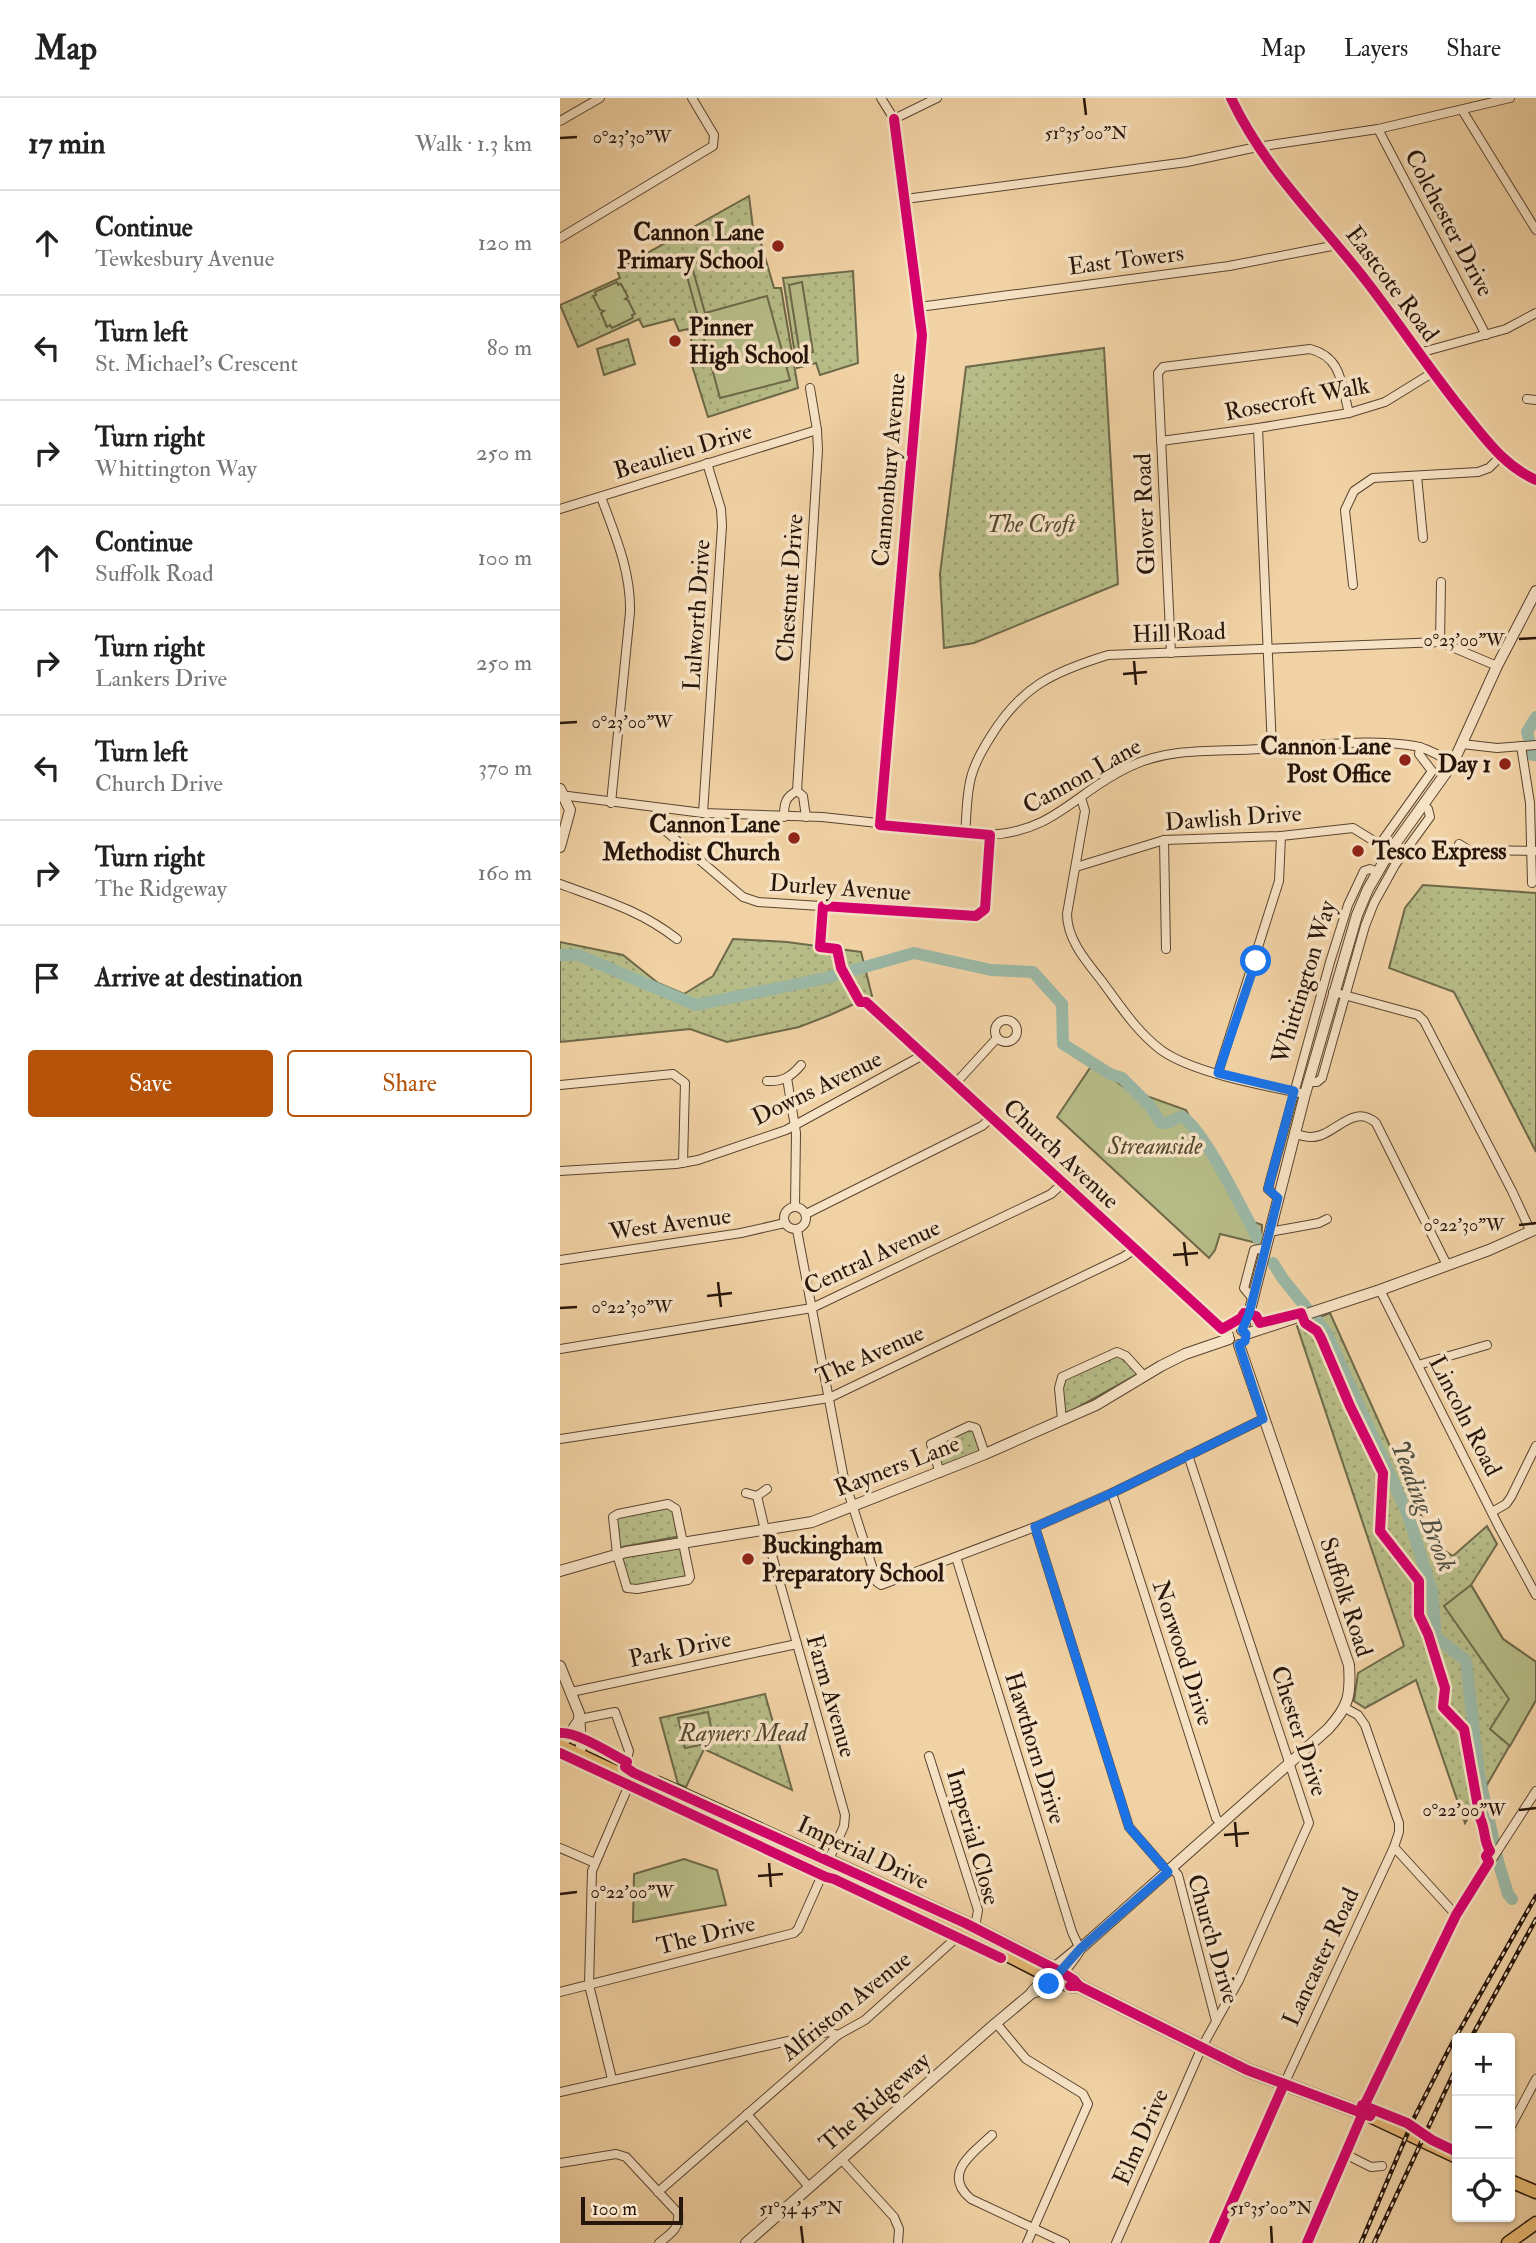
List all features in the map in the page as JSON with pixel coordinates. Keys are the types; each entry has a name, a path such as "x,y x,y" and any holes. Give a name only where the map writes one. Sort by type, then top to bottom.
{"main road":[{"name":"Imperial Drive","path":"561,1742 582,1748 630,1773"},
{"name":"Imperial Drive","path":"561,1742 966,1928 1054,1974 1071,1986 1079,1986 1247,2070 1364,2110 1452,2154"},
{"path":"1515,2183 1536,2192"},
{"path":"1508,2243 1536,2223"}],"street":[{"path":"560,121 600,98"},
{"path":"560,238 711,148 715,141 714,135 692,98"},
{"path":"881,98 894,119 937,98"},
{"name":"Eastcote Road","path":"1231,98 1257,147 1367,282 1432,373 1501,456 1513,467 1536,480"},
{"path":"905,199 1187,162 1257,147 1378,129 1510,98"},
{"path":"1462,110 1536,230"},
{"name":"Cannonbury Avenue","path":"880,825 922,335 894,119"},
{"name":"Colchester Drive","path":"1378,129 1486,335"},
{"name":"East Towers","path":"919,307 1229,266 1337,245"},
{"path":"1419,353 1506,329 1536,313"},
{"name":"Glover Road","path":"1171,653 1158,373 1163,367 1310,349 1324,353 1337,366 1349,413"},
{"name":"Rosecroft Walk","path":"1161,441 1349,413 1385,402 1432,373"},
{"name":"Chestnut Drive","path":"797,791 817,430 810,388"},
{"path":"1258,428 1272,748"},
{"name":"Beaulieu Drive","path":"560,509 817,430"},
{"path":"1353,586 1345,510 1354,491 1373,478 1478,472 1489,468 1501,456"},
{"name":"Lulworth Drive","path":"703,813 722,526 721,509 707,463"},
{"path":"1417,476 1423,538"},
{"path":"601,497 626,569 631,592 611,803"},
{"path":"1440,642 1441,582"},
{"name":"Whittington Way","path":"1244,1332 1308,1082 1357,915 1390,851 1454,763 1497,666 1536,591"},
{"name":"Hill Road","path":"965,834 972,773 986,743 1005,713 1029,690 1068,668 1108,655 1440,642 1497,666"},
{"name":"Cannon Lane","path":"561,793 657,809 806,817 990,835 1031,828 1047,821 1128,767 1150,758 1181,752 1323,744 1420,747 1454,763"},
{"path":"1462,744 1497,748 1530,745 1533,851 1531,883"},
{"path":"1380,845 1430,775 1430,768 1419,754 1420,747"},
{"name":"Chestnut Drive","path":"784,817 788,795 797,791"},
{"name":"Chestnut Drive","path":"797,791 803,796 806,817"},
{"path":"560,847 570,815 570,808 561,793"},
{"path":"1080,798 1085,811 1067,926 1083,957 1138,1029 1161,1050 1187,1065 1305,1094"},
{"name":"Whittington Way","path":"1308,1082 1317,1082 1322,1078 1365,926 1395,865 1430,817 1424,805"},
{"name":"Durley Avenue","path":"657,809 657,819 661,827 743,897 758,902 976,916 985,909 990,835"},
{"name":"Dawlish Drive","path":"1076,867 1164,840 1281,836 1353,828 1390,851"},
{"path":"1218,1073 1279,881 1281,836"},
{"path":"1164,840 1166,949"},
{"path":"1459,844 1469,850 1533,851"},
{"name":"Whittington Way","path":"1278,1198 1268,1189 1348,905 1364,871 1370,869 1377,872"},
{"path":"560,884 635,912 655,922 677,939"},
{"path":"1334,992 1418,1015 1424,1021 1533,1230"},
{"name":"Church Avenue","path":"866,1002 1229,1337"},
{"path":"955,1084 997,1038"},
{"name":"Downs Avenue","path":"560,1171 698,1160 795,1126 923,1055"},
{"path":"766,1081 778,1082 788,1078 801,1065"},
{"path":"560,1085 673,1074 680,1077 685,1083 683,1163"},
{"path":"788,1078 795,1126 795,1207"},
{"path":"1295,1134 1313,1138 1358,1116 1369,1117 1376,1123 1447,1265"},
{"path":"806,1214 982,1126 992,1118"},
{"name":"Central Avenue","path":"560,1349 812,1308 1051,1194 1062,1184"},
{"path":"797,1230 785,1223 786,1212 795,1207 806,1214"},
{"path":"797,1230 805,1224 806,1214"},
{"path":"1269,1232 1319,1223 1327,1219"},
{"name":"West Avenue","path":"560,1260 741,1234 785,1223"},
{"path":"797,1230 844,1479 877,1582 881,1585 1035,1527 1112,1493 1263,1419"},
{"name":"Rayners Lane","path":"560,1571 617,1554 812,1522 940,1473 1096,1405 1185,1354 1229,1337 1233,1330 1244,1332 1263,1329 1313,1314 1533,1230"},
{"name":"The Avenue","path":"560,1439 829,1398 1123,1258 1134,1250"},
{"name":"Lincoln Road","path":"1380,1290 1536,1595"},
{"path":"1248,1317 1263,1329"},
{"path":"1217,1343 1220,1328"},
{"path":"1229,1337 1233,1344 1239,1345 1245,1341 1244,1332"},
{"name":"Suffolk Road","path":"1239,1345 1349,1665 1351,1689 1345,1708"},
{"path":"1418,1365 1487,1345"},
{"path":"1062,1420 1059,1388 1062,1377 1116,1352 1126,1356 1143,1376"},
{"path":"940,1473 931,1444 969,1426 976,1428 985,1454"},
{"path":"1492,1512 1506,1504 1511,1497 1536,1446"},
{"name":"Chester Drive","path":"1188,1455 1309,1823 1239,1980 1202,2047"},
{"path":"757,1496 767,1489"},
{"path":"746,1493 757,1496"},
{"name":"Norwood Drive","path":"1112,1493 1216,1818 1221,1824"},
{"path":"757,1496 765,1530"},
{"path":"668,1504 676,1509 690,1577 683,1583 627,1588 617,1554 613,1517 668,1504"},
{"name":"Church Drive","path":"1035,1527 1129,1827 1170,1871 1178,1875 1216,2021"},
{"name":"Farm Avenue","path":"765,1530 845,1821 826,1865"},
{"name":"Hawthorn Drive","path":"956,1557 1072,1932 1080,1949"},
{"name":"Park Drive","path":"570,1692 797,1644"},
{"path":"560,1667 580,1719 579,1741 582,1748"},
{"path":"1345,1708 1358,1715 1365,1725 1399,1823 1394,1847 1456,1915"},
{"name":"The Ridgeway","path":"746,2243 1054,1974 1073,1951 1080,1949 1170,1871 1328,1729 1345,1708"},
{"path":"561,1742 580,1719 615,1712 629,1751 630,1773 592,1871 589,1985 612,2079"},
{"name":"Imperial Close","path":"929,1756 978,1910 966,1928"},
{"path":"1307,2243 1364,2110 1456,1915 1536,1791"},
{"name":"Lancaster Road","path":"1213,2243 1394,1847"},
{"path":"560,1848 595,1863"},
{"name":"The Drive","path":"560,1992 794,1933 826,1865"},
{"name":"Alfriston Avenue","path":"658,2192 838,2035 866,2020 966,1928"},
{"path":"996,2023 1026,2059 1083,2094 1088,2104 1027,2243"},
{"path":"560,2092 828,2032 838,2035"},
{"name":"Elm Drive","path":"1116,2243 1202,2047"},
{"path":"1515,2119 1536,2079"},
{"path":"747,2114 810,2187"},
{"path":"992,2135 962,2164 959,2178 963,2192 971,2199 1065,2243"},
{"path":"1345,2154 1371,2167 1382,2166"},
{"path":"560,2164 621,2155 678,2213 679,2222 676,2229 659,2243"},
{"path":"842,2160 894,2217 900,2229 898,2243"}],"green space":[{"path":"749,196 754,236 760,240 774,288 781,288 798,388 708,417 690,359 696,356 688,329 679,331 674,319 643,327 639,319 578,347 560,305 620,278 617,270"},
{"path":"691,263 705,313 767,296 790,380 720,398 684,265"},
{"path":"853,271 858,363 820,375 816,363 797,368 783,278"},
{"path":"617,282 618,285 621,284 628,297 625,299 635,314 632,315 633,318 612,328 610,325 607,327 601,313 604,311 600,310 593,296 596,295 595,292"},
{"path":"802,282 813,352 800,355 789,285"},
{"path":"628,339 635,364 604,375 597,349"},
{"name":"The Croft","path":"1104,348 1118,584 974,643 944,648 940,574 966,367"},
{"path":"1423,885 1536,893 1536,1152 1454,992 1389,968 1405,908"},
{"path":"733,939 787,942 861,952 872,996 799,1027 727,1042 690,1029 560,1042 560,942 623,955 658,983 684,994 713,976"},
{"name":"Streamside","path":"1092,1065 1127,1089 1186,1110 1243,1218 1262,1225 1261,1244 1220,1234 1215,1250 1209,1258 1057,1117"},
{"path":"1330,1313 1434,1544 1453,1556 1487,1526 1497,1544 1471,1585 1503,1639 1536,1662 1536,1700 1465,1823 1416,1680 1365,1708 1354,1701 1358,1673 1404,1646 1297,1326"},
{"path":"1118,1355 1140,1373 1064,1415 1061,1380"},
{"path":"972,1428 981,1451 942,1467 932,1444"},
{"path":"674,1506 681,1536 617,1548 613,1524 618,1514"},
{"path":"683,1545 690,1577 631,1590 618,1557"},
{"path":"1471,1585 1503,1639 1536,1662 1536,1700 1510,1746 1490,1729 1509,1699 1444,1606"},
{"name":"Rayners Mead","path":"765,1694 792,1790 704,1749 686,1787 678,1784 660,1718"},
{"path":"708,1712 714,1742 685,1748 678,1718"},
{"path":"684,1859 717,1870 726,1905 633,1922 634,1874"}],"waterway":[{"path":"1536,717 1527,732 1533,755 1536,755"},
{"name":"Yeading Brook","path":"560,955 578,955 696,1005 826,978 914,953 991,970 1033,972 1062,1004 1063,1044 1110,1074 1122,1078 1149,1105 1161,1123 1168,1123 1181,1116 1190,1124 1212,1153 1258,1239"},
{"name":"Yeading Brook","path":"1273,1263 1326,1332 1408,1515 1432,1592 1436,1637 1466,1661 1479,1775 1498,1861 1512,1899"}],"railway":[{"path":"1361,2243 1414,2118 1449,2049 1536,1896"},
{"path":"1474,2033 1536,1919"},
{"path":"1374,2243 1452,2077"}],"cycle path":[{"path":"1231,98 1276,172 1367,282 1466,415 1506,460 1536,480"},
{"path":"894,119 922,335 880,825 990,835 985,909 976,916 823,906 820,947 837,949 841,968 860,1002 866,1002 1222,1329 1241,1318 1244,1313 1256,1316 1260,1323 1301,1313 1305,1323 1317,1331 1321,1338 1383,1473 1380,1531 1419,1581 1419,1615 1428,1634 1445,1688 1443,1707 1464,1729 1480,1818 1490,1851 1486,1856 1489,1862 1456,1915 1365,2104 1366,2107"},
{"path":"560,1733 584,1739 603,1749 627,1762 625,1767 634,1773 965,1923 1061,1972 1079,1986"},
{"path":"560,1753 1001,1958"},
{"path":"1070,1986 1079,1986 1247,2070 1370,2116 1372,2112"},
{"path":"1214,2243 1284,2084"},
{"path":"1362,2105 1407,2123 1452,2150"},
{"path":"1307,2243 1363,2113"}],"place":[{"name":"Cannon Lane Primary School","path":"778,246"},
{"name":"Pinner High School","path":"675,341"},
{"name":"Cannon Lane Post Office","path":"1405,760"},
{"name":"Day 1","path":"1505,764"},
{"name":"Cannon Lane Methodist Church","path":"794,838"},
{"name":"Tesco Express","path":"1358,851"},
{"name":"Buckingham Preparatory School","path":"748,1559"}],"route":[{"path":"1049,1984 1080,1949 1168,1872 1129,1827 1035,1527 1112,1493 1263,1419 1239,1345 1246,1338 1242,1330 1249,1314 1278,1198 1268,1189 1294,1091 1218,1073 1256,961"}]}
